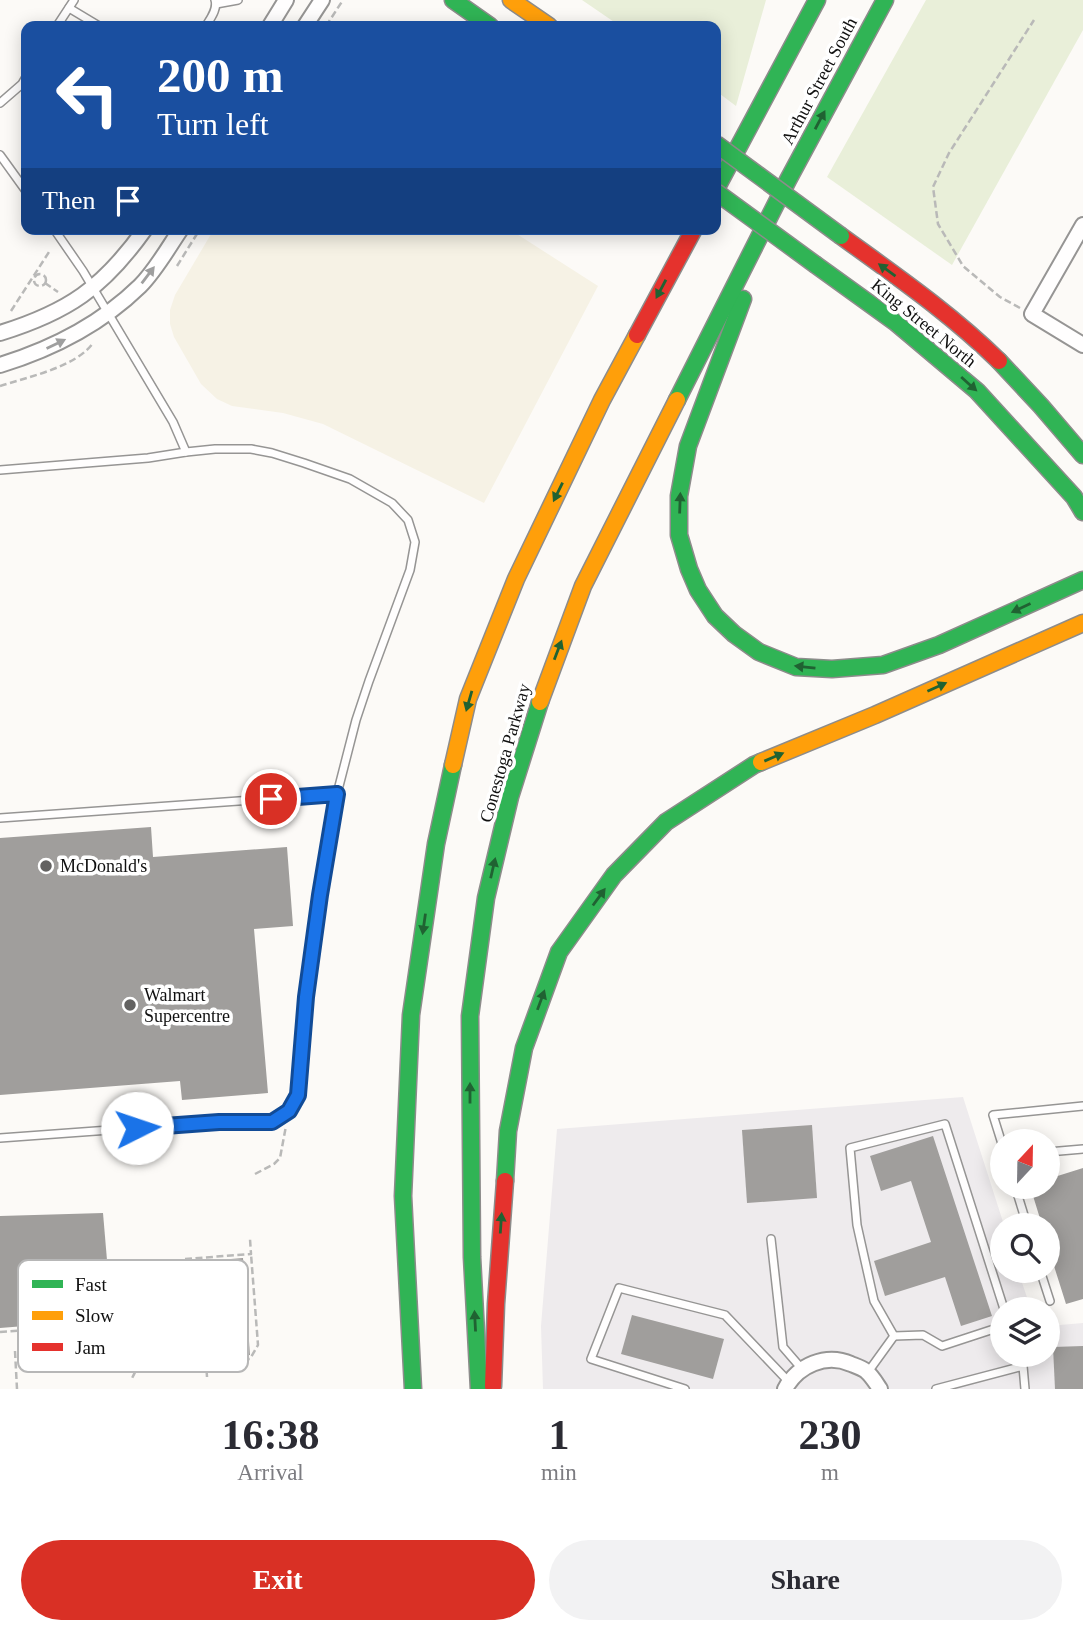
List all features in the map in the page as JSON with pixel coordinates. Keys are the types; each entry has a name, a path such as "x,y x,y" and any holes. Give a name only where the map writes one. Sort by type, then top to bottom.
{"main road":[{"path":"453,0 483,21"},
{"path":"511,0 542,21"},
{"path":"721,181 817,0"},
{"name":"Arthur Street South","path":"788,180 885,0"},
{"path":"750,126 793,13"},
{"name":"King Street North","path":"721,148 964,328 1015,377 1083,455"},
{"path":"788,180 688,446 679,496 679,536 698,590 715,616 759,652 796,667 832,669 883,665 939,645 1083,580"},
{"name":"Conestoga Parkway","path":"479,1389 472,1257 470,1016 486,898 510,797 545,682 583,586 788,180"},
{"name":"King Street North","path":"721,194 895,322 977,391 1074,497 1083,512"},
{"path":"413,1389 403,1196 411,1016 436,844 468,699 516,579 602,400 691,235"},
{"path":"493,1389 508,1131 524,1048 559,952 614,875 666,822 754,765 1083,623"}],"street":[{"path":"273,21 286,0"},
{"path":"308,21 322,0"},
{"path":"1083,225 1032,314 1083,345"},
{"path":"0,333 42,319 93,289 140,235"},
{"path":"0,365 56,345 108,314 141,284 177,235"},
{"path":"787,1386 802,1369 818,1361 843,1360 868,1372 880,1389"}],"lane":[{"path":"60,21 74,0"},
{"path":"208,21 216,2 238,0"},
{"path":"69,8 91,21"},
{"path":"0,103 21,86"},
{"path":"0,155 21,184"},
{"path":"58,235 83,271 173,422 186,452"},
{"path":"0,470 148,458 215,449 251,449 304,463 349,480 391,503 408,520 415,542 410,570 356,720 337,794 308,985 298,1095 289,1111 272,1122 219,1122 0,1138"},
{"path":"0,818 337,794"},
{"path":"997,1129 993,1115 1083,1106"},
{"path":"894,1336 874,1301 857,1225 850,1148 944,1124 1000,1297"},
{"path":"1060,1151 1083,1149"},
{"path":"771,1239 783,1347 802,1369"},
{"path":"685,1389 591,1359 619,1288 725,1315 787,1386"},
{"path":"894,1336 923,1335 942,1346 990,1330"},
{"path":"868,1372 894,1336"},
{"path":"936,1389 1023,1366 1025,1389"}],"path":[{"path":"329,21 342,0"},
{"path":"1032,314 1000,297 964,266 938,224 933,187 949,153 1034,20"},
{"path":"11,311 49,252"},
{"path":"34,276 45,276 45,283"},
{"path":"34,276 36,284 45,283"},
{"path":"45,283 58,292"},
{"path":"0,386 65,364 93,344"},
{"path":"255,1174 280,1158 289,1111"},
{"path":"248,1359 257,1348 258,1340 250,1239"},
{"path":"185,1259 251,1254"},
{"path":"0,1332 18,1331"},
{"path":"15,1351 17,1389"},
{"path":"131,1380 135,1372"},
{"path":"207,1372 207,1377"}],"shaded area":[{"path":"210,235 518,235 598,286 484,503 323,424 283,413 232,406 217,399 201,384 174,337 170,310 175,295"},
{"path":"963,1097 990,1181 990,1199 996,1199 1000,1213 990,1213 990,1283 1022,1283 1027,1297 990,1297 990,1367 1060,1367 1060,1325 1083,1323 1083,1389 543,1389 541,1326 557,1129"}],"green space":[{"path":"582,0 766,0 736,106 721,95 721,21 613,21"},
{"path":"926,0 1083,0 1083,30 952,265 827,177"}],"building":[{"name":"Walmart Supercentre","path":"151,827 153,857 287,847 293,926 254,929 268,1093 182,1100 180,1081 0,1095 0,838"},
{"path":"812,1125 817,1198 747,1203 742,1130"},
{"path":"933,1136 990,1317 961,1326 945,1277 885,1296 874,1261 931,1242 911,1181 881,1191 870,1156"},
{"path":"1083,1168 1083,1299 1066,1304 1059,1283 1060,1213 1038,1213 1034,1199 1060,1199 1060,1175"},
{"path":"103,1213 107,1260 18,1260 18,1327 0,1328 0,1216"},
{"path":"632,1315 724,1339 713,1379 621,1354"},
{"path":"1083,1346 1083,1389 1055,1389 1054,1367 1060,1367 1060,1347"}],"traffic: fast":[{"path":"453,0 483,21"},
{"path":"721,180 817,0"},
{"path":"677,400 788,180 885,0"},
{"path":"721,148 841,236"},
{"path":"721,196 816,265"},
{"path":"816,265 895,322 977,391 1074,497 1083,512"},
{"path":"743,299 688,446 679,496 679,535 689,569 698,590 715,616 734,634 759,652 796,667 832,669 883,665 939,645 1083,580"},
{"path":"999,361 1083,455"},
{"path":"479,1389 472,1257 470,1016 486,898 510,797 540,702"},
{"path":"505,1181 508,1131 524,1048 559,952 614,875 666,822 761,762"},
{"path":"413,1389 403,1196 411,1015 436,844 453,765"}],"traffic: slow":[{"path":"511,0 542,21"},
{"path":"453,765 468,699 516,579 602,400 637,335"},
{"path":"540,702 583,586 677,400"},
{"path":"761,762 1083,623"}],"traffic: jam":[{"path":"637,335 691,235"},
{"path":"841,236 942,311 999,361"},
{"path":"493,1386 505,1181"}],"place":[{"name":"McDonald's","path":"46,866"},
{"name":"Walmart Supercentre","path":"130,1005"}],"route":[{"path":"137,1128 219,1122 272,1122 289,1111 298,1095 306,997 337,794 271,799"}]}
